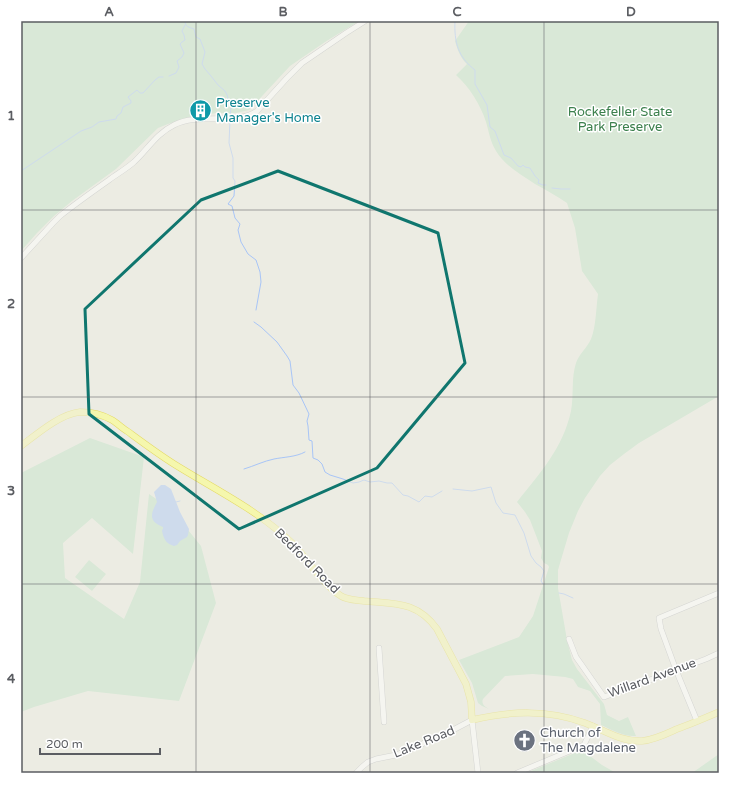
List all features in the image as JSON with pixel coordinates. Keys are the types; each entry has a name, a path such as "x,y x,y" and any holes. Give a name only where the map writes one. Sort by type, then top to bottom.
{"main road":[{"name":"Bedford Road","path":"21,446 60,418 69,414 81,412 95,413 112,420 154,451 257,515 280,532 301,552 324,581 341,596 353,600 410,607 424,615 437,629 466,684 471,702 472,720"},
{"path":"472,720 502,714 538,713 561,716 593,726 625,740 643,741 661,736 719,712"}],"street":[{"path":"21,258 60,216 134,162 146,148 166,130 178,123 188,120 245,117 252,114 302,64 365,21"},
{"path":"697,721 676,670 661,629 659,618 719,594"},
{"name":"Willard Avenue","path":"569,639 578,661 604,697 719,653"},
{"path":"379,648 384,722"},
{"path":"472,720 478,773"},
{"name":"Lake Road","path":"356,773 368,762 396,755 411,749 472,720"},
{"path":"517,773 584,745 593,726"}],"highlighted area":[{"path":"278,171 438,233 465,363 377,468 239,529 89,414 85,309 201,200"}],"green space":[{"path":"21,21 359,21 290,66 249,110 236,113 216,113 188,118 158,128 116,169 54,216 21,251"},
{"name":"Rockefeller State Park Preserve","path":"469,21 719,21 719,396 639,443 610,465 600,476 578,511 569,533 558,570 558,588 572,660 577,669 604,704 607,715 619,721 628,717 636,736 623,734 601,725 600,704 590,691 578,687 573,679 565,677 533,674 505,676 483,699 483,704 489,709 482,706 478,703 472,683 459,660 519,637 533,616 549,567 541,558 542,551 530,520 517,502 550,460 562,437 571,411 574,369 577,360 593,334 598,294 582,271 575,228 567,203 518,173 504,161 492,144 486,122 478,103 466,85 456,75 467,64 460,54 455,41"},
{"path":"90,438 144,457 133,554 92,518 63,543 65,578 124,619 140,582 149,494 171,509 201,546 216,603 179,701 88,691 21,712 21,473"},
{"path":"89,560 106,574 92,591 75,577"},
{"path":"582,750 602,765 616,773 526,773"},
{"path":"719,754 719,773 692,773"}],"water":[{"path":"161,485 165,485 171,489 180,512 189,529 187,537 174,546 165,540 162,533 163,527 158,525 152,517 157,502 154,492"}],"waterway":[{"path":"185,21 187,26 194,29 196,37 200,39 205,52 202,64 227,95 231,107 230,117"},
{"path":"455,21 455,36 458,48 465,60 475,70 475,84 487,105 490,127 495,131 504,155 511,158 518,166 521,167 523,165 530,168 539,180 538,183 546,185"},
{"path":"169,76 176,73 179,67 177,61 184,53 180,44 185,40 182,31 185,25"},
{"path":"21,171 81,131 92,127 99,122 116,119 121,113 123,107 131,103 128,97 137,90 140,93 143,93 155,80 159,77 163,77"},
{"path":"230,120 229,143 233,158 233,178 235,181 234,196 228,204 232,206 235,218 240,224 238,230 241,242 248,254 256,260 260,272 261,282 256,310"},
{"path":"552,188 570,189"},
{"path":"254,322 277,342 290,361 293,385 299,393 309,414 307,421 309,440 312,441 313,458 322,464 325,472 353,483 364,480 370,482 379,481 392,483 403,495 419,502 425,496 432,497 442,491"},
{"path":"244,469 270,460 294,456 305,452"},
{"path":"453,489 472,491 491,487 496,503 503,513 515,515 524,533 531,556 544,571 541,581 543,584"},
{"path":"176,502 180,501"},
{"path":"559,593 573,598"}],"place":[{"name":"Preserve Manager's Home","path":"200,110"},
{"name":"Church of The Magdalene","path":"525,740"}]}
